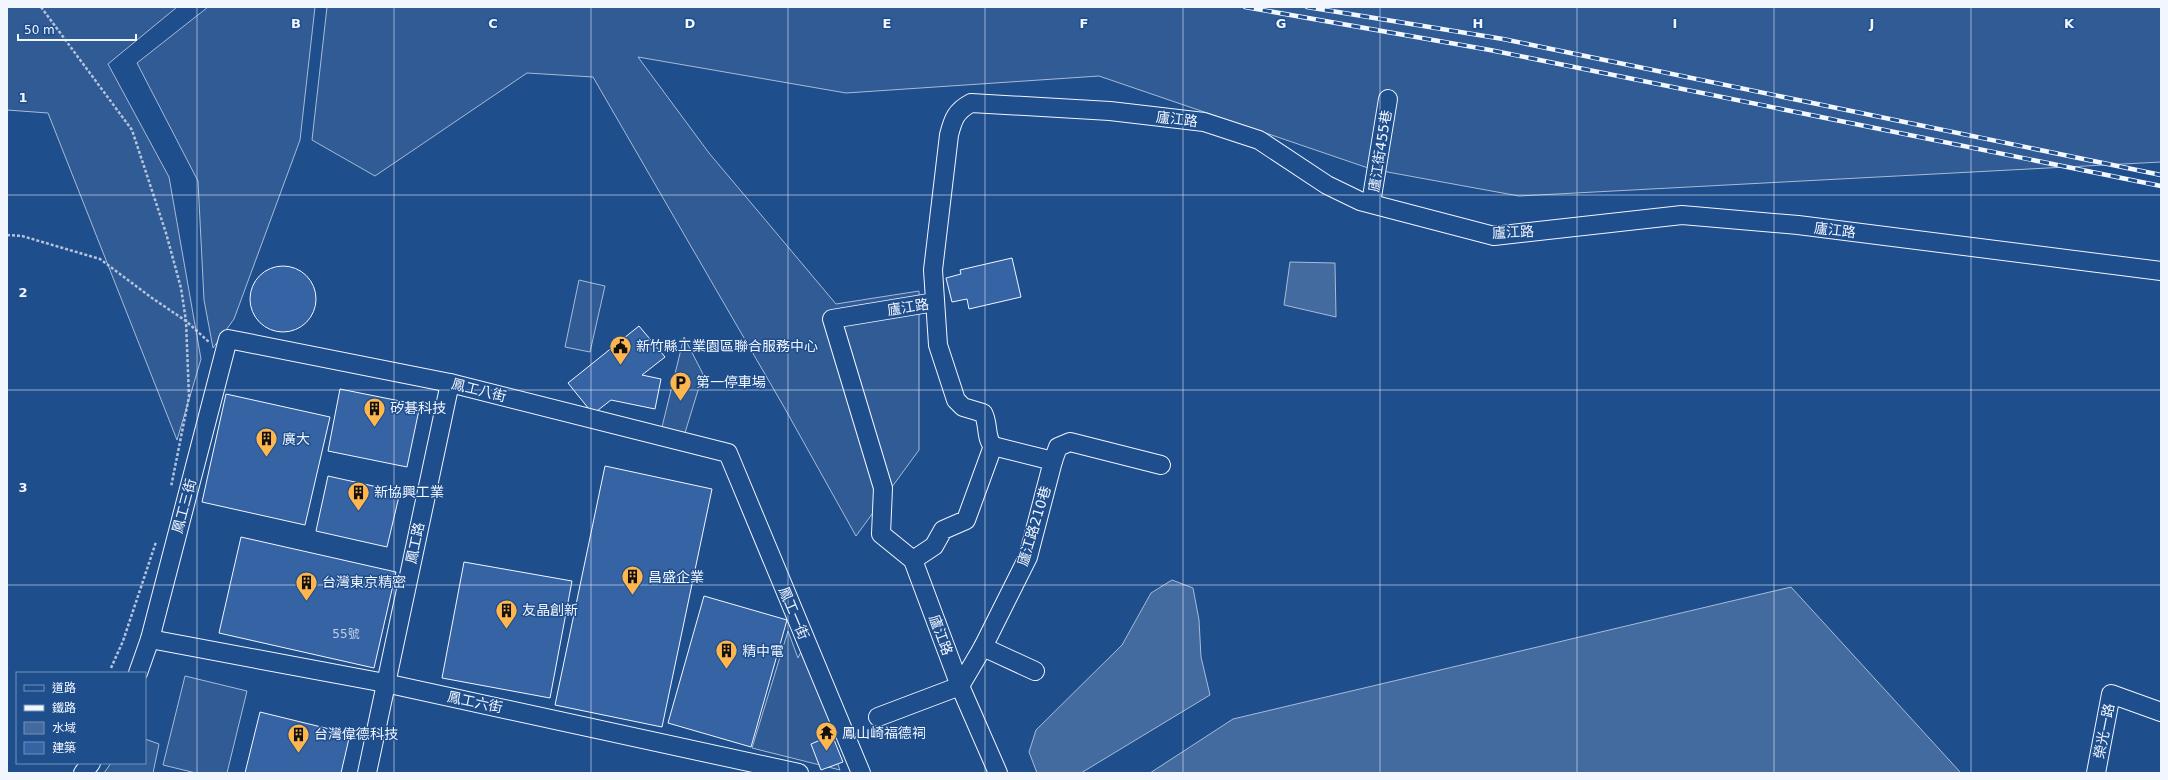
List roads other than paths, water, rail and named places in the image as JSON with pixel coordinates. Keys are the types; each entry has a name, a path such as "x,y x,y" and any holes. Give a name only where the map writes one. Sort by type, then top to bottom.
{"street":[{"name":"廬江街455巷","path":"1371,203 1388,99"},
{"name":"廬江路","path":"998,773 960,686 913,560 882,534 883,488 832,319 935,302 933,270 949,135 954,116 961,108 972,103 1110,110 1204,122 1259,140 1327,185 1360,201 1494,236 1682,215 1798,225 2161,271"},
{"path":"935,302 938,344 956,400 963,407 983,413 990,442 994,446 1053,461"},
{"name":"鳳工八街","path":"225,347 450,383 728,454"},
{"name":"鳳工三街","path":"138,672 150,639 225,347"},
{"name":"鳳工路","path":"367,773 450,383"},
{"name":"廬江路210巷","path":"960,686 983,646 1028,557 1058,447 1070,442 1160,465"},
{"path":"913,560 934,546 943,530 966,520 994,446"},
{"name":"鳳工一街","path":"728,454 861,773"},
{"name":"鳳工六街","path":"150,639 385,683 799,773"},
{"path":"983,646 1035,671"},
{"path":"878,717 960,686"},
{"name":"榮光一路","path":"2096,773 2111,694 2161,712"},
{"path":"83,773 90,764"}],"water":[{"path":"1290,262 1335,263 1336,317 1284,305"},
{"path":"1172,580 1193,588 1199,620 1201,657 1210,695 1081,773 1037,773 1029,752 1036,730 1122,645 1151,593"},
{"path":"1791,587 1961,773 1150,773 1233,719"}],"railway":[{"path":"1245,7 1490,50 2161,186"},
{"path":"1307,7 1503,39 2161,175"}],"place":[{"name":"新竹縣工業園區聯合服務中心","path":"621,366"},
{"name":"第一停車場","path":"681,402"},
{"name":"矽碁科技","path":"374,428"},
{"name":"廣大","path":"266,458"},
{"name":"新協興工業","path":"358,512"},
{"name":"昌盛企業","path":"633,596"},
{"name":"台灣東京精密","path":"307,602"},
{"name":"友晶創新","path":"507,630"},
{"name":"精中電","path":"727,670"},
{"name":"鳳山崎福德祠","path":"827,752"},
{"name":"台灣偉德科技","path":"298,754"}]}
